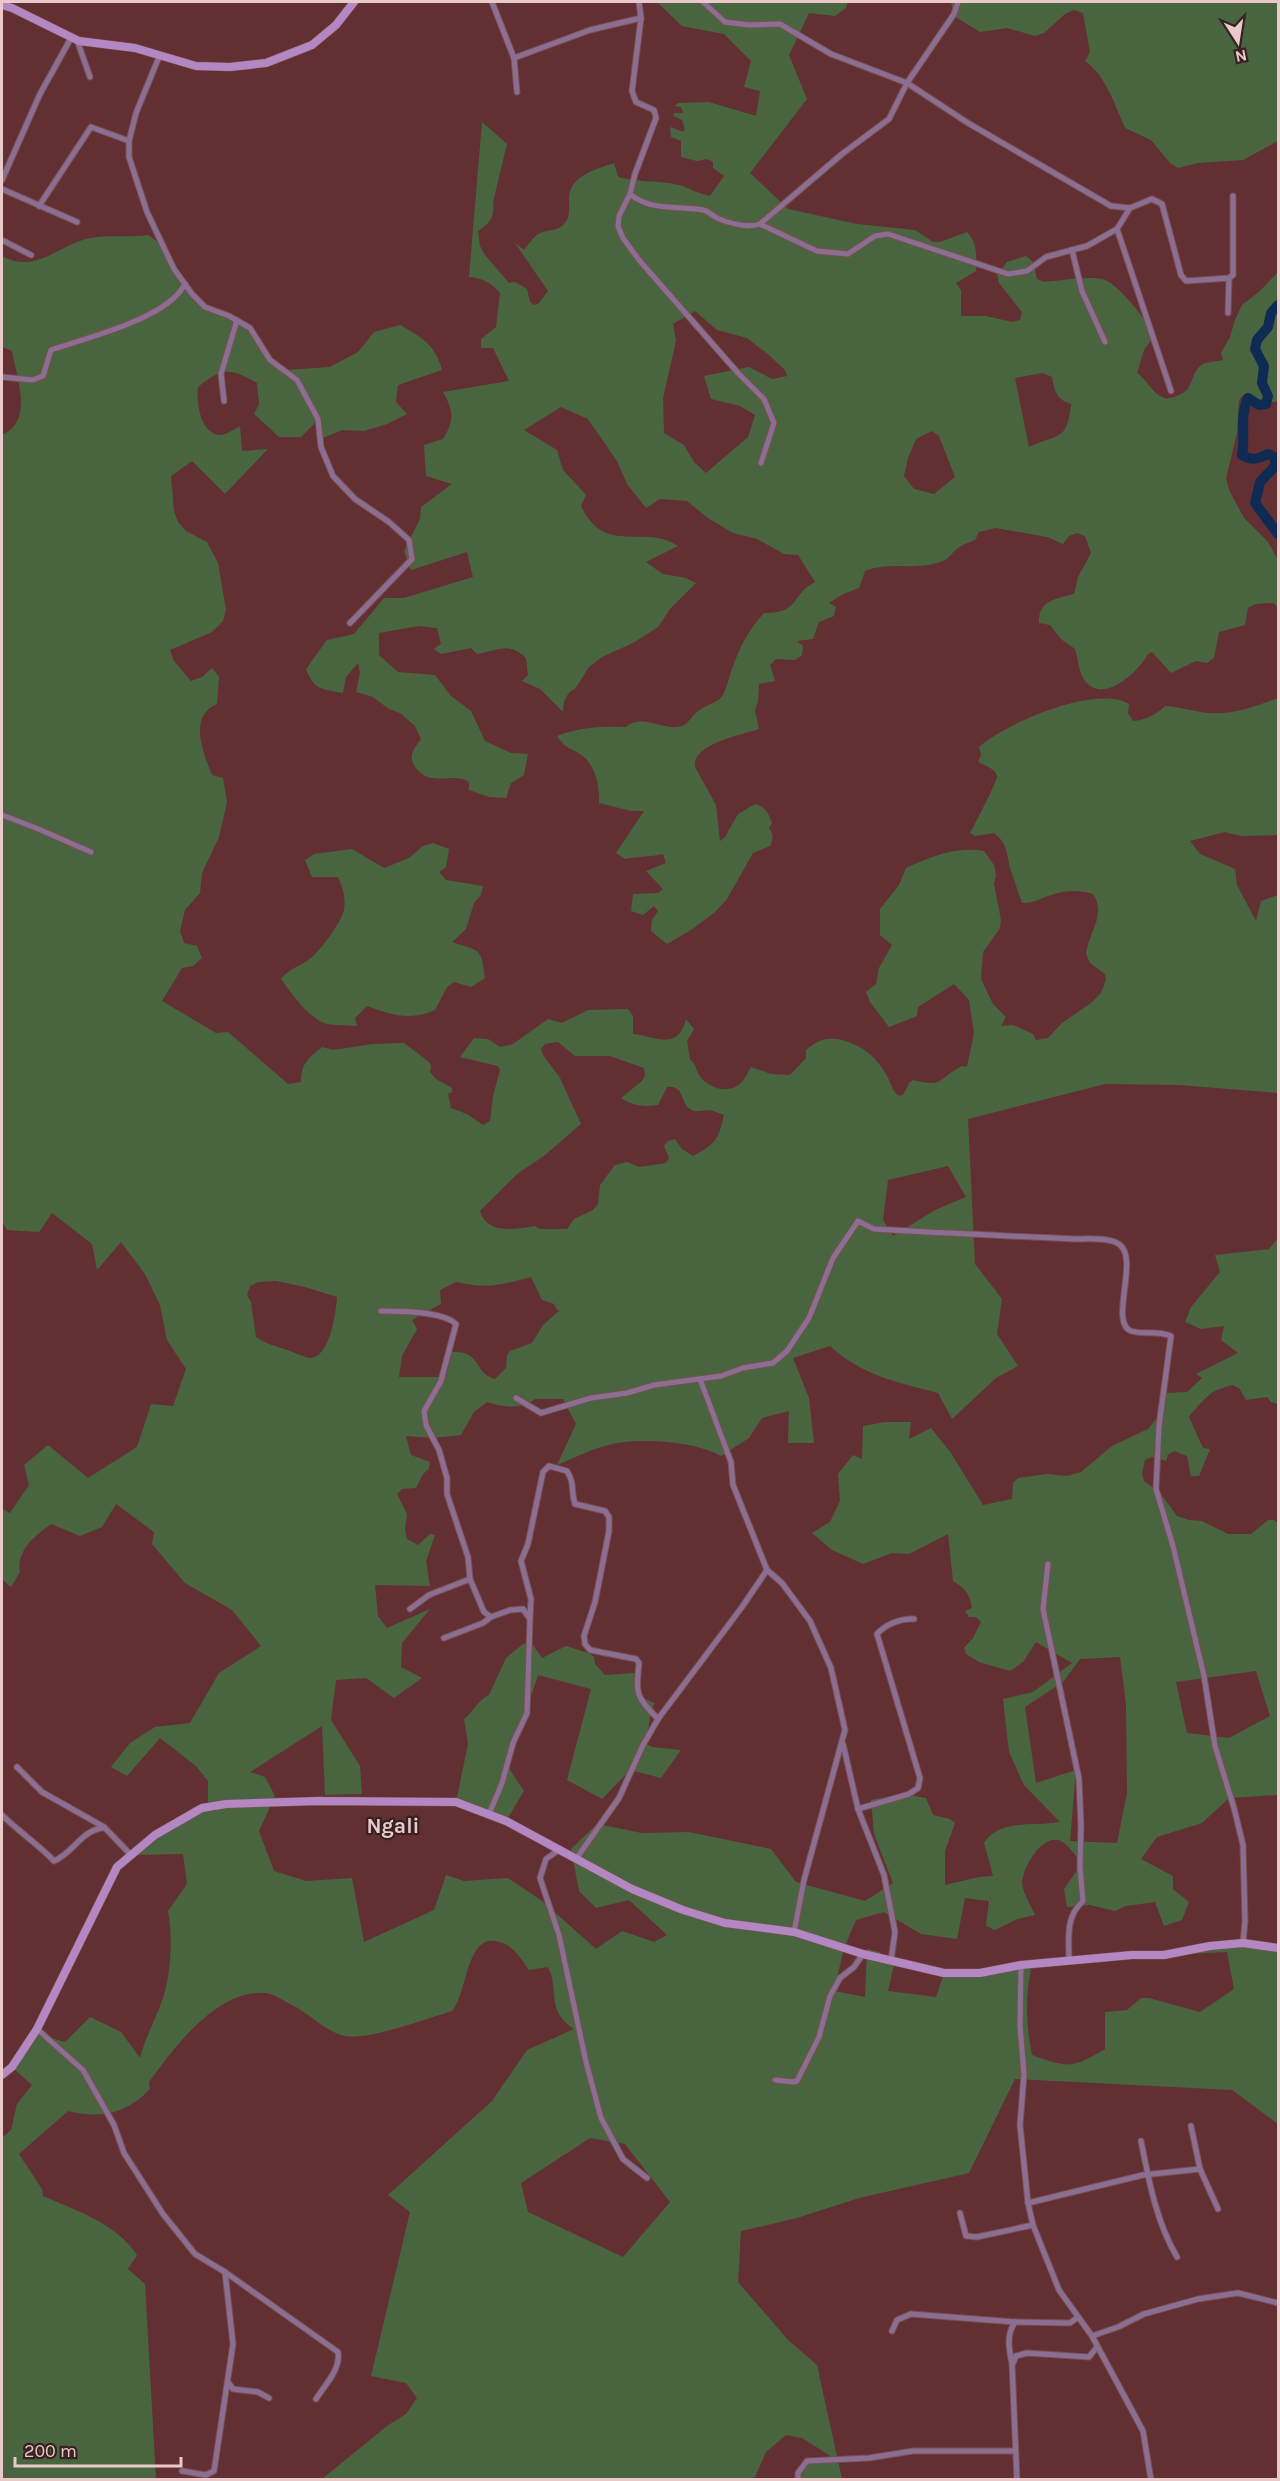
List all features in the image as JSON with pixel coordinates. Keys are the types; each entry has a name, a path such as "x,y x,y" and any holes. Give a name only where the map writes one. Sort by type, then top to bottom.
{"street":[{"path":"7,4 74,39 135,48 159,57 196,66 230,67 273,61 297,52 324,37 354,2"},
{"path":"492,2 513,57 517,92"},
{"path":"639,2 641,18 632,91 636,102 654,110 656,118 630,194 619,216 618,226 623,238 639,260 730,364 764,399 774,423 761,463"},
{"path":"703,2 725,22 749,26 780,24 831,54 907,83 968,123 1111,206 1130,208 1152,199 1162,204 1181,275 1186,281 1229,278 1233,275 1233,196"},
{"path":"630,194 639,201 670,209 705,210 718,219 750,227 760,224 842,154 889,119 907,83 954,14 958,2"},
{"path":"513,57 590,30 641,18"},
{"path":"74,39 90,77"},
{"path":"2,180 40,94 74,39"},
{"path":"159,57 136,112 129,141 129,157 147,212 174,269 205,308 237,320 250,328 270,360 297,380 318,419 321,447 333,476 355,499 389,522 409,540 412,559 350,623"},
{"path":"39,206 91,127 129,141"},
{"path":"2,189 77,222"},
{"path":"760,224 817,251 848,254 875,236 888,234 1008,274 1027,271 1046,257 1087,246 1117,229 1130,208"},
{"path":"1117,229 1171,391"},
{"path":"2,240 31,255"},
{"path":"1072,250 1083,291 1105,342"},
{"path":"1228,313 1229,278"},
{"path":"2,377 33,380 43,376 51,350 146,318 180,294 185,284"},
{"path":"224,401 221,374 237,320"},
{"path":"2,815 91,852"},
{"path":"516,1398 541,1413 591,1398 721,1376 743,1368 773,1363 787,1351 808,1318 833,1258 858,1221 874,1228 983,1236 1081,1239 1114,1242 1121,1245 1125,1252 1126,1283 1122,1319 1124,1326 1130,1331 1160,1332 1171,1336 1159,1426 1156,1489 1173,1546 1204,1676 1215,1746 1243,1845 1245,1921 1243,1944"},
{"path":"381,1311 411,1312 451,1319 456,1324 441,1381 424,1411 426,1425 439,1450 447,1478 447,1494 468,1557 470,1579 484,1612 492,1617"},
{"path":"699,1379 731,1462 733,1485 767,1570 782,1583 810,1621 831,1668 845,1730 804,1880 794,1932"},
{"path":"489,1814 502,1783 513,1743 527,1713 531,1599 521,1561 528,1544 543,1472 549,1466 567,1471 573,1482 575,1504 604,1511 609,1517 609,1531 596,1602 584,1636 585,1644 590,1650 636,1659 639,1663 636,1692 658,1719"},
{"path":"1048,1564 1043,1609 1079,1779 1080,1867 1083,1901 1074,1908 1069,1925 1069,1961"},
{"path":"576,1859 619,1798 643,1745 658,1719 721,1636 767,1570"},
{"path":"410,1609 429,1595 470,1579"},
{"path":"444,1638 510,1610 523,1609 530,1619"},
{"path":"858,1809 909,1794 918,1788 920,1778 877,1634 883,1628 906,1618 914,1618"},
{"path":"843,1743 858,1809 884,1875 895,1932 891,1960"},
{"path":"17,1767 42,1792 104,1827 131,1855"},
{"path":"2,2075 12,2067 37,2029 117,1867 155,1836 202,1808 226,1804 318,1801 456,1802 489,1814 560,1849 632,1889 683,1910 725,1923 794,1932 863,1954 944,1973 980,1973 1021,1965 1164,1954 1210,1946 1243,1944 1278,1948"},
{"path":"2,1815 14,1827 37,1843 54,1861 63,1857 91,1829 104,1827"},
{"path":"560,1849 546,1859 540,1878 559,1935 586,2062 601,2118 623,2159 647,2178"},
{"path":"775,2080 793,2082 797,2080 819,2037 830,1996 840,1978 854,1967 863,1954"},
{"path":"1021,1965 1020,2026 1024,2074 1020,2125 1028,2203 1033,2225 1059,2290 1092,2336 1102,2359 1113,2373 1143,2431 1151,2480"},
{"path":"37,2029 83,2070 114,2125 124,2153 163,2214 195,2254 225,2272 338,2352 340,2359 332,2377 315,2399"},
{"path":"1191,2126 1200,2169 1218,2209"},
{"path":"1141,2141 1153,2201 1166,2238 1178,2257"},
{"path":"1028,2203 1148,2174 1200,2169"},
{"path":"960,2213 966,2236 977,2237 1033,2225"},
{"path":"182,2471 206,2475 213,2471 233,2343 225,2272"},
{"path":"1092,2336 1144,2314 1198,2299 1238,2293 1278,2303"},
{"path":"892,2331 897,2320 911,2314 1015,2322 1070,2323 1078,2317"},
{"path":"1015,2322 1009,2331 1009,2351 1012,2364 1017,2480"},
{"path":"1012,2364 1016,2356 1027,2353 1089,2357 1097,2347"},
{"path":"228,2382 233,2389 258,2392 268,2398"},
{"path":"798,2480 798,2473 807,2461 869,2458 913,2451 1015,2451"}],"green space":[{"path":"657,2 848,2 846,8 835,16 809,13 789,55 807,99 750,173 788,209 857,224 915,230 933,242 940,242 967,232 975,245 976,271 956,283 961,290 961,316 986,316 1012,322 1020,320 1022,312 999,283 997,275 1007,262 1026,256 1033,262 1037,279 1044,282 1084,278 1105,280 1126,297 1151,330 1154,336 1144,350 1137,373 1157,394 1168,398 1186,391 1202,364 1223,360 1221,353 1230,337 1242,305 1260,291 1278,272 1278,401 1259,405 1244,394 1239,400 1237,433 1226,478 1229,490 1244,518 1268,542 1278,560 1278,607 1273,603 1255,604 1248,608 1245,625 1219,632 1214,658 1207,663 1196,661 1171,673 1152,652 1120,683 1102,689 1093,687 1085,681 1075,649 1061,639 1050,625 1039,623 1039,615 1045,605 1055,599 1074,594 1078,577 1091,553 1085,536 1077,533 1069,536 1063,544 1047,537 996,528 979,532 975,540 960,547 943,561 930,565 884,567 865,571 859,588 829,603 836,607 834,616 819,622 813,639 797,641 803,646 802,655 795,660 776,659 770,665 775,681 759,684 755,710 759,729 709,746 696,759 695,767 716,805 720,841 725,837 738,814 755,804 764,809 772,823 769,828 772,832 772,839 770,846 753,853 727,899 714,913 667,944 651,931 652,920 658,911 654,906 643,915 631,911 633,894 658,893 663,889 646,871 666,863 663,854 625,859 616,853 644,811 631,811 599,803 598,785 592,766 584,757 560,741 557,736 591,728 626,727 640,722 670,727 686,724 700,710 723,695 741,646 764,613 790,607 807,587 815,582 798,555 784,554 757,539 733,533 708,518 687,501 660,499 646,508 627,484 617,461 588,419 561,407 524,430 557,450 563,470 586,495 581,506 591,521 602,531 613,535 652,537 678,546 646,562 663,574 686,578 696,583 670,609 658,627 633,643 602,657 589,667 575,689 567,695 563,712 540,689 522,681 528,675 526,658 514,650 503,648 477,654 471,648 441,654 434,649 441,644 437,628 419,626 379,633 379,655 398,672 435,675 451,696 471,711 485,741 511,753 528,754 524,775 511,783 506,798 489,797 469,790 469,782 463,779 435,778 422,774 412,760 412,753 421,739 415,726 400,713 389,709 373,697 356,692 360,673 358,663 346,677 343,693 329,691 315,685 306,669 327,640 354,634 384,598 404,598 473,577 467,552 411,570 404,551 420,519 421,507 452,484 426,476 424,445 443,439 451,421 451,410 443,392 509,381 493,348 481,348 481,339 496,327 500,293 494,286 469,277 482,122 507,144 493,202 492,216 489,222 478,231 480,246 509,283 515,282 527,289 530,302 534,305 538,304 548,291 515,243 524,250 540,233 557,229 566,222 571,190 579,178 614,163 618,177 679,185 710,196 724,176 713,168 713,162 707,159 697,161 681,157 681,141 671,137 670,130 671,127 683,132 685,129 682,120 673,116 674,113 683,113 681,107 675,106 678,103 709,102 756,116 760,91 744,87 751,61 724,34 682,26","holes":["695,311 717,330 747,338 785,370 787,376 772,379 749,367 704,376 711,399 740,406 755,415 748,437 706,473 694,462 684,445 664,433 663,398 676,341 673,324","1043,373 1052,377 1057,394 1062,400 1071,404 1064,431 1054,438 1029,447 1015,378","932,431 939,436 955,477 934,494 914,489 904,476 916,439"]},
{"path":"951,2 1278,2 1278,141 1243,160 1198,163 1178,168 1170,163 1151,140 1125,128 1104,83 1085,61 1090,52 1083,13 1074,10 1065,14 1044,33 1035,36 1007,28 980,32 954,16"},
{"path":"148,235 162,245 174,269 205,307 250,328 270,360 286,370 330,367 358,352 374,332 400,325 427,343 436,354 442,370 398,385 396,402 407,414 387,424 364,431 342,430 323,438 318,420 301,437 279,437 254,414 259,404 257,383 233,372 221,373 198,387 199,409 204,424 215,434 222,435 240,426 242,451 268,449 225,494 192,461 171,476 174,511 178,522 186,531 207,542 218,563 226,610 223,621 212,632 170,650 174,661 191,681 202,677 212,668 219,677 217,704 202,718 200,736 212,775 223,778 227,802 219,837 202,873 200,893 185,910 180,931 184,943 197,946 202,958 193,966 182,968 162,1001 216,1033 228,1032 288,1084 301,1082 302,1070 306,1062 322,1047 333,1050 373,1044 404,1043 429,1062 430,1072 436,1079 452,1088 452,1092 448,1094 451,1108 467,1114 483,1125 490,1121 493,1096 500,1070 498,1066 460,1057 474,1038 488,1039 500,1047 513,1044 548,1019 562,1023 588,1010 628,1009 633,1016 633,1034 656,1039 671,1039 677,1036 686,1019 694,1029 687,1041 690,1060 703,1080 718,1088 736,1087 751,1067 771,1074 790,1075 806,1058 806,1050 815,1043 829,1039 852,1043 870,1054 899,1096 903,1095 913,1080 936,1083 962,1066 967,1067 974,1033 969,1000 954,984 918,1007 917,1016 889,1027 870,1002 866,992 876,984 879,968 892,945 880,935 880,909 899,885 906,868 934,856 963,850 984,851 994,865 996,875 994,884 1001,920 1000,928 983,952 981,979 993,1004 1006,1017 1001,1026 1013,1025 1033,1034 1036,1040 1048,1038 1062,1023 1091,1003 1101,993 1106,980 1105,974 1090,963 1086,954 1096,924 1098,909 1093,894 1079,891 1063,892 1022,903 1006,850 999,837 994,833 975,836 970,833 997,776 992,769 978,762 981,755 979,747 1009,727 1074,702 1114,699 1129,704 1128,713 1133,721 1142,720 1165,706 1208,713 1226,713 1278,698 1278,835 1241,836 1225,832 1190,841 1200,854 1235,869 1237,885 1256,921 1261,901 1278,895 1278,1093 1179,1085 1105,1084 968,1119 975,1264 1002,1299 997,1334 1018,1366 996,1378 952,1419 938,1393 881,1377 855,1364 830,1346 793,1358 809,1398 814,1443 788,1443 789,1411 762,1418 749,1438 721,1456 682,1444 635,1441 589,1451 557,1465 576,1424 563,1399 535,1399 518,1406 487,1402 474,1412 461,1435 433,1438 406,1436 411,1455 430,1462 429,1469 423,1474 416,1488 402,1489 397,1494 407,1514 405,1529 407,1539 418,1545 430,1534 435,1535 426,1561 430,1586 375,1585 378,1616 387,1628 430,1609 402,1643 401,1667 422,1678 394,1698 366,1678 336,1680 331,1720 360,1766 362,1794 325,1795 322,1726 250,1772 265,1777 275,1796 259,1831 274,1871 306,1881 352,1878 364,1942 434,1910 446,1875 464,1881 508,1878 542,1901 596,1949 622,1931 654,1942 667,1935 629,1900 596,1908 579,1891 571,1849 597,1824 642,1833 689,1832 771,1849 796,1882 865,1901 893,1883 874,1834 871,1800 902,1794 926,1798 933,1815 950,1819 955,1823 945,1851 945,1885 993,1876 984,1843 991,1835 999,1830 1018,1825 1060,1822 1024,1785 1009,1752 1003,1699 1033,1692 1072,1663 1036,1642 1023,1662 1010,1671 979,1662 966,1654 964,1648 973,1638 981,1622 976,1617 969,1617 965,1611 972,1608 968,1595 953,1581 948,1534 909,1554 892,1553 863,1564 832,1550 812,1533 830,1522 840,1501 838,1474 853,1455 862,1459 863,1426 885,1422 911,1422 909,1439 931,1428 951,1453 983,1505 1012,1499 1013,1483 1018,1478 1047,1474 1067,1476 1081,1472 1112,1446 1148,1429 1157,1418 1158,1404 1166,1393 1187,1392 1202,1378 1196,1374 1238,1353 1221,1340 1224,1326 1201,1329 1185,1322 1191,1307 1220,1272 1215,1255 1269,1249 1278,1238 1278,1404 1271,1402 1267,1397 1246,1400 1239,1388 1232,1385 1211,1393 1189,1417 1203,1448 1210,1449 1199,1476 1191,1476 1187,1456 1174,1451 1168,1455 1166,1461 1152,1457 1145,1460 1142,1474 1144,1481 1161,1494 1177,1516 1202,1521 1228,1534 1251,1534 1268,1520 1278,1523 1278,1795 1229,1798 1202,1823 1157,1837 1141,1859 1173,1876 1173,1889 1189,1902 1182,1920 1164,1926 1155,1902 1126,1906 1115,1911 1090,1905 1067,1907 1064,1889 1082,1863 1065,1844 1052,1840 1039,1848 1029,1862 1023,1877 1024,1891 1035,1915 1017,1919 995,1930 986,1926 989,1901 965,1898 957,1939 921,1934 884,1912 856,1920 844,1948 834,1991 865,1997 867,1949 879,1952 891,1960 896,1956 888,1991 936,1997 944,1973 1025,1965 1031,1969 1027,2012 1032,2055 1062,2064 1070,2064 1084,2060 1105,2049 1105,2012 1127,2010 1141,1998 1149,1998 1200,2012 1234,1989 1227,1952 1164,1955 1243,1943 1278,1948 1278,2124 1232,2090 1015,2079 969,2173 859,2198 797,2218 741,2231 738,2282 788,2340 817,2365 842,2479 798,2479 807,2461 832,2457 802,2438 786,2435 766,2452 755,2477 749,2479 322,2479 387,2426 406,2414 417,2398 406,2383 371,2376 410,2212 388,2195 492,2101 527,2050 574,2029 559,2015 548,1967 529,1970 511,1948 495,1941 485,1942 478,1948 452,2011 382,2032 355,2037 337,2034 278,1997 265,1993 247,1994 230,2000 198,2023 149,2082 150,2089 132,2104 102,2114 68,2111 19,2154 42,2189 43,2196 107,2226 118,2234 137,2255 128,2269 145,2284 156,2479 2,2479 2,2138 11,2130 17,2104 32,2085 12,2067 37,2029 51,2038 65,2042 90,2017 121,2032 140,2058 163,1998 168,1978 171,1943 168,1911 187,1884 183,1854 131,1855 202,1808 221,1804 208,1802 208,1781 196,1766 160,1738 127,1776 111,1767 130,1743 155,1727 190,1723 219,1673 261,1646 232,1610 185,1583 152,1544 154,1532 116,1504 102,1527 80,1536 51,1524 24,1550 20,1572 11,1587 2,1579 2,1509 10,1513 29,1485 24,1465 48,1445 88,1478 137,1447 151,1404 173,1406 186,1369 167,1340 160,1305 145,1274 121,1242 97,1270 92,1244 52,1213 39,1232 7,1230 2,1221 2,435 12,429 18,420 21,398 12,351 2,347 2,256 14,261 35,261 86,239","holes":["558,1042 575,1056 610,1056 644,1068 645,1075 642,1081 621,1098 639,1105 658,1105 667,1087 677,1088 687,1106 692,1110 710,1110 724,1115 718,1136 707,1148 693,1156 682,1149 675,1139 668,1141 664,1146 669,1158 666,1163 639,1167 627,1162 615,1165 600,1185 598,1204 593,1210 574,1219 567,1229 540,1229 535,1226 503,1229 489,1224 480,1211 517,1174 545,1155 581,1124 560,1078 543,1055 541,1049 545,1044","948,1166 966,1197 935,1210 893,1236 883,1220 888,1180","531,1277 542,1300 554,1304 557,1310 560,1310 543,1325 532,1343 510,1351 507,1355 506,1368 495,1379 483,1372 473,1358 462,1352 452,1352 446,1377 399,1377 402,1356 417,1329 412,1320 441,1304 440,1290 456,1282 485,1286","276,1281 337,1297 331,1333 323,1351 310,1358 256,1337 251,1302 247,1295 250,1286 258,1282","1120,1657 1126,1704 1127,1793 1117,1843 1070,1841 1076,1770 1036,1783 1025,1707 1063,1682 1080,1659","1256,1671 1270,1716 1229,1738 1187,1733 1176,1682","590,2138 625,2144 670,2202 623,2257 528,2212 521,2183"]},
{"path":"433,843 449,849 446,867 439,872 446,880 483,886 481,895 474,903 466,929 452,942 478,952 485,978 471,987 454,982 447,987 435,1010 418,1015 401,1016 367,1006 355,1018 357,1026 328,1024 311,1015 281,979 312,957 326,942 345,906 343,889 338,877 312,877 305,860 314,854 352,849 384,868 409,858 423,846"},
{"path":"523,1644 533,1645 542,1658 566,1646 588,1653 594,1657 595,1664 605,1675 634,1673 638,1678 642,1698 655,1703 651,1710 646,1744 652,1747 681,1750 661,1778 630,1770 602,1799 567,1780 591,1689 538,1675 508,1767 524,1791 506,1821 456,1802 468,1744 464,1719 489,1695 506,1658"}],"waterway":[{"path":"1278,305 1271,313 1268,327 1257,340 1255,349 1264,366 1262,383 1268,396 1266,404 1259,405 1248,398 1243,419 1242,455 1252,459 1268,454 1274,457 1276,465 1260,482 1255,503 1278,534"}],"district":[{"name":"Ngali","path":"393,1826"}]}
